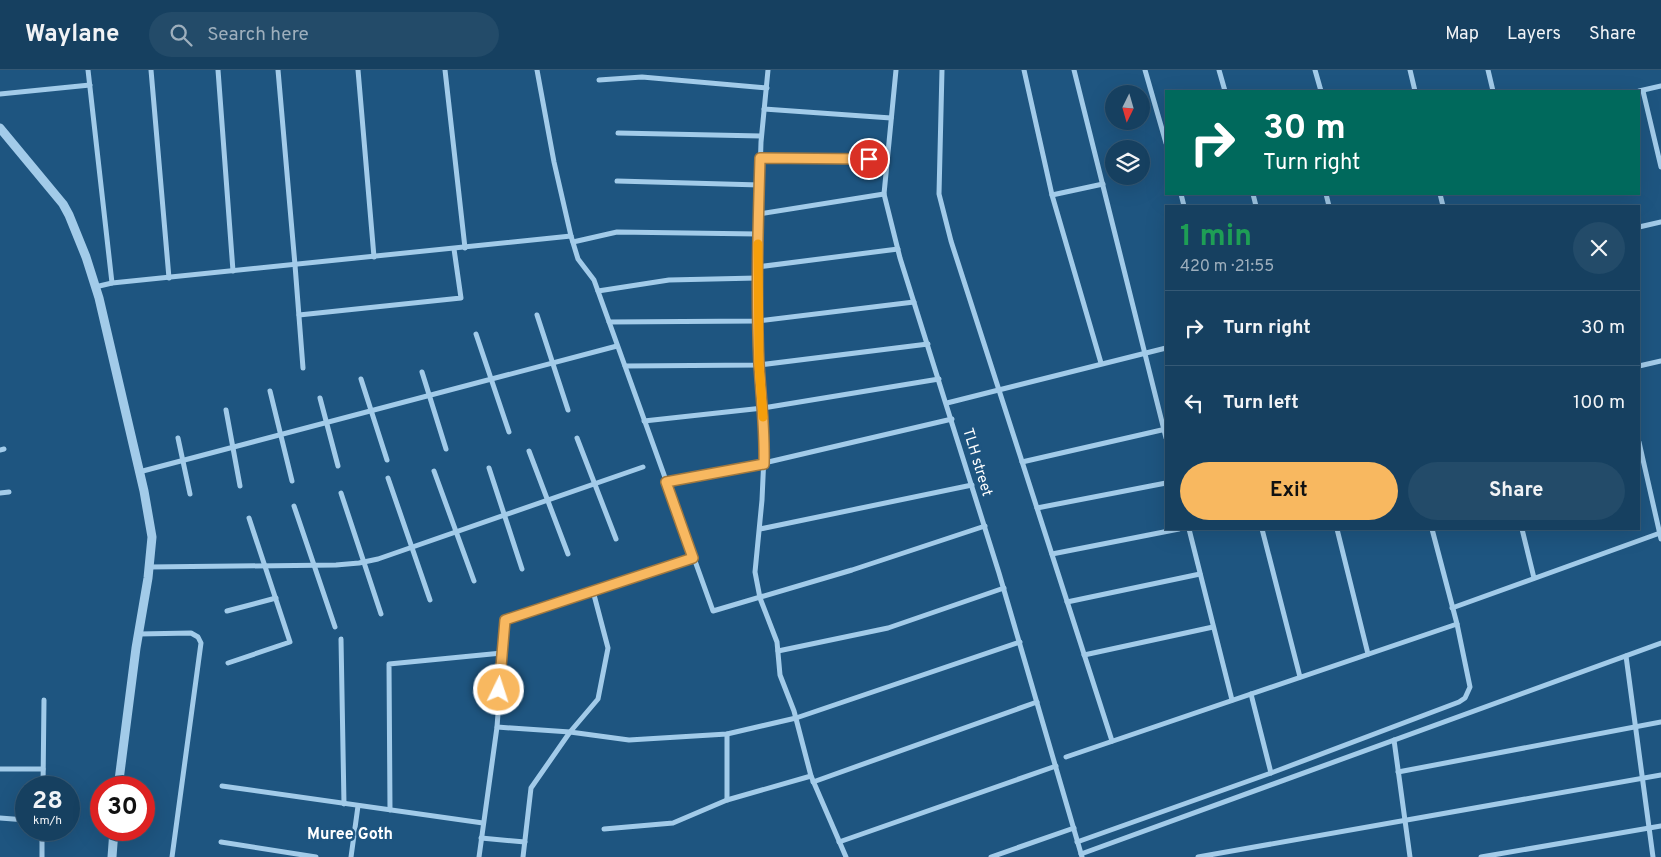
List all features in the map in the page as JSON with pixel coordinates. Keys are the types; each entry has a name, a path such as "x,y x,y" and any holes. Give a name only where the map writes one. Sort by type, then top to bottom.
{"street":[{"path":"88,70 112,283"},
{"path":"151,70 169,278"},
{"path":"218,70 233,271"},
{"path":"278,70 296,265 303,368"},
{"path":"358,70 374,257"},
{"path":"445,70 465,248"},
{"path":"536,70 554,162 578,259 594,280 598,290 713,611 852,570 985,526"},
{"path":"768,70 761,136 757,267 764,464 755,572 760,598 777,642 780,675 796,718 812,779 846,857"},
{"name":"TLH street","path":"896,70 884,194 914,302 1004,588 1081,856"},
{"path":"942,70 939,194 951,241 1112,741"},
{"path":"1024,70 1052,195 1102,364"},
{"path":"1022,462 1165,429 1144,353 1074,70"},
{"path":"1145,70 1165,140"},
{"path":"1219,70 1225,90"},
{"path":"1315,70 1321,90"},
{"path":"1410,70 1415,90"},
{"path":"1488,70 1493,90"},
{"path":"599,80 642,78 766,88"},
{"path":"0,94 90,85"},
{"path":"1661,86 1641,91 1661,167"},
{"path":"764,109 891,118"},
{"path":"0,128 63,204 69,214 86,257 95,287 139,472 152,537 150,567 138,634 120,776"},
{"path":"618,133 761,136"},
{"path":"760,158 887,159"},
{"path":"617,180 760,184"},
{"path":"1052,195 1103,184"},
{"path":"759,214 884,194"},
{"path":"1640,227 1661,222"},
{"path":"573,242 617,232 758,234"},
{"path":"95,287 112,283 571,236"},
{"path":"299,315 461,298 454,249"},
{"path":"757,267 898,249"},
{"path":"598,290 669,280 757,278"},
{"path":"609,322 758,320 914,302"},
{"path":"537,314 568,410"},
{"path":"476,334 509,432"},
{"path":"625,366 759,365 928,344"},
{"path":"139,472 617,346"},
{"path":"947,403 1165,348"},
{"path":"1640,366 1661,361"},
{"path":"422,372 446,449"},
{"path":"361,379 387,460"},
{"path":"644,420 763,408 939,379"},
{"path":"270,391 292,481"},
{"path":"320,398 338,466"},
{"path":"226,410 240,486"},
{"path":"666,482 764,464 952,419"},
{"path":"178,438 190,494"},
{"path":"577,438 616,539"},
{"path":"1452,608 1534,578 1660,536 1640,446"},
{"path":"529,451 568,554"},
{"path":"150,567 336,566 364,562 643,467"},
{"path":"489,468 522,569"},
{"path":"434,472 474,581"},
{"path":"388,478 430,600"},
{"path":"1037,508 1165,483"},
{"path":"760,529 972,484"},
{"path":"0,493 9,492"},
{"path":"341,493 381,614"},
{"path":"294,506 335,627"},
{"path":"228,663 290,642 249,518"},
{"path":"1052,554 1174,530"},
{"path":"1189,530 1232,700"},
{"path":"1262,530 1300,677"},
{"path":"1337,530 1368,654"},
{"path":"1077,842 1271,772 1459,702 1465,698 1470,687 1432,530"},
{"path":"1522,530 1534,578"},
{"path":"479,857 496,726 505,620 693,558"},
{"path":"1067,602 1200,574"},
{"path":"778,650 888,628 1004,588"},
{"path":"522,857 532,788 570,732 598,698 608,648 593,591"},
{"path":"227,611 276,598"},
{"path":"1066,757 1456,624"},
{"path":"1084,655 1213,627"},
{"path":"138,634 191,633 198,637 201,643 172,857"},
{"path":"341,639 344,804"},
{"path":"496,726 570,732 628,740 727,734 796,718 1020,642"},
{"path":"1081,856 1661,643"},
{"path":"390,810 389,664 502,653"},
{"path":"1626,656 1653,857"},
{"path":"1252,694 1271,772"},
{"path":"43,776 44,700"},
{"path":"604,829 673,824 728,800 812,779 1037,702"},
{"path":"1398,772 1661,722"},
{"path":"727,734 728,800"},
{"path":"1394,740 1410,857"},
{"path":"839,842 1056,766"},
{"path":"0,769 43,769"},
{"path":"1198,857 1661,775"},
{"path":"222,786 483,823"},
{"path":"351,857 358,806"},
{"path":"0,818 15,819"},
{"path":"1481,857 1661,826"},
{"path":"991,857 1074,828"},
{"path":"482,838 524,842"},
{"path":"42,841 42,857"},
{"path":"112,857 113,841"},
{"path":"221,842 316,857"}],"slow traffic":[{"path":"758,244 759,365 763,417"}],"district":[{"name":"Muree Goth","path":"350,833"}],"route":[{"path":"499,690 505,620 693,558 666,482 764,464 757,278 760,158 869,159"}]}
